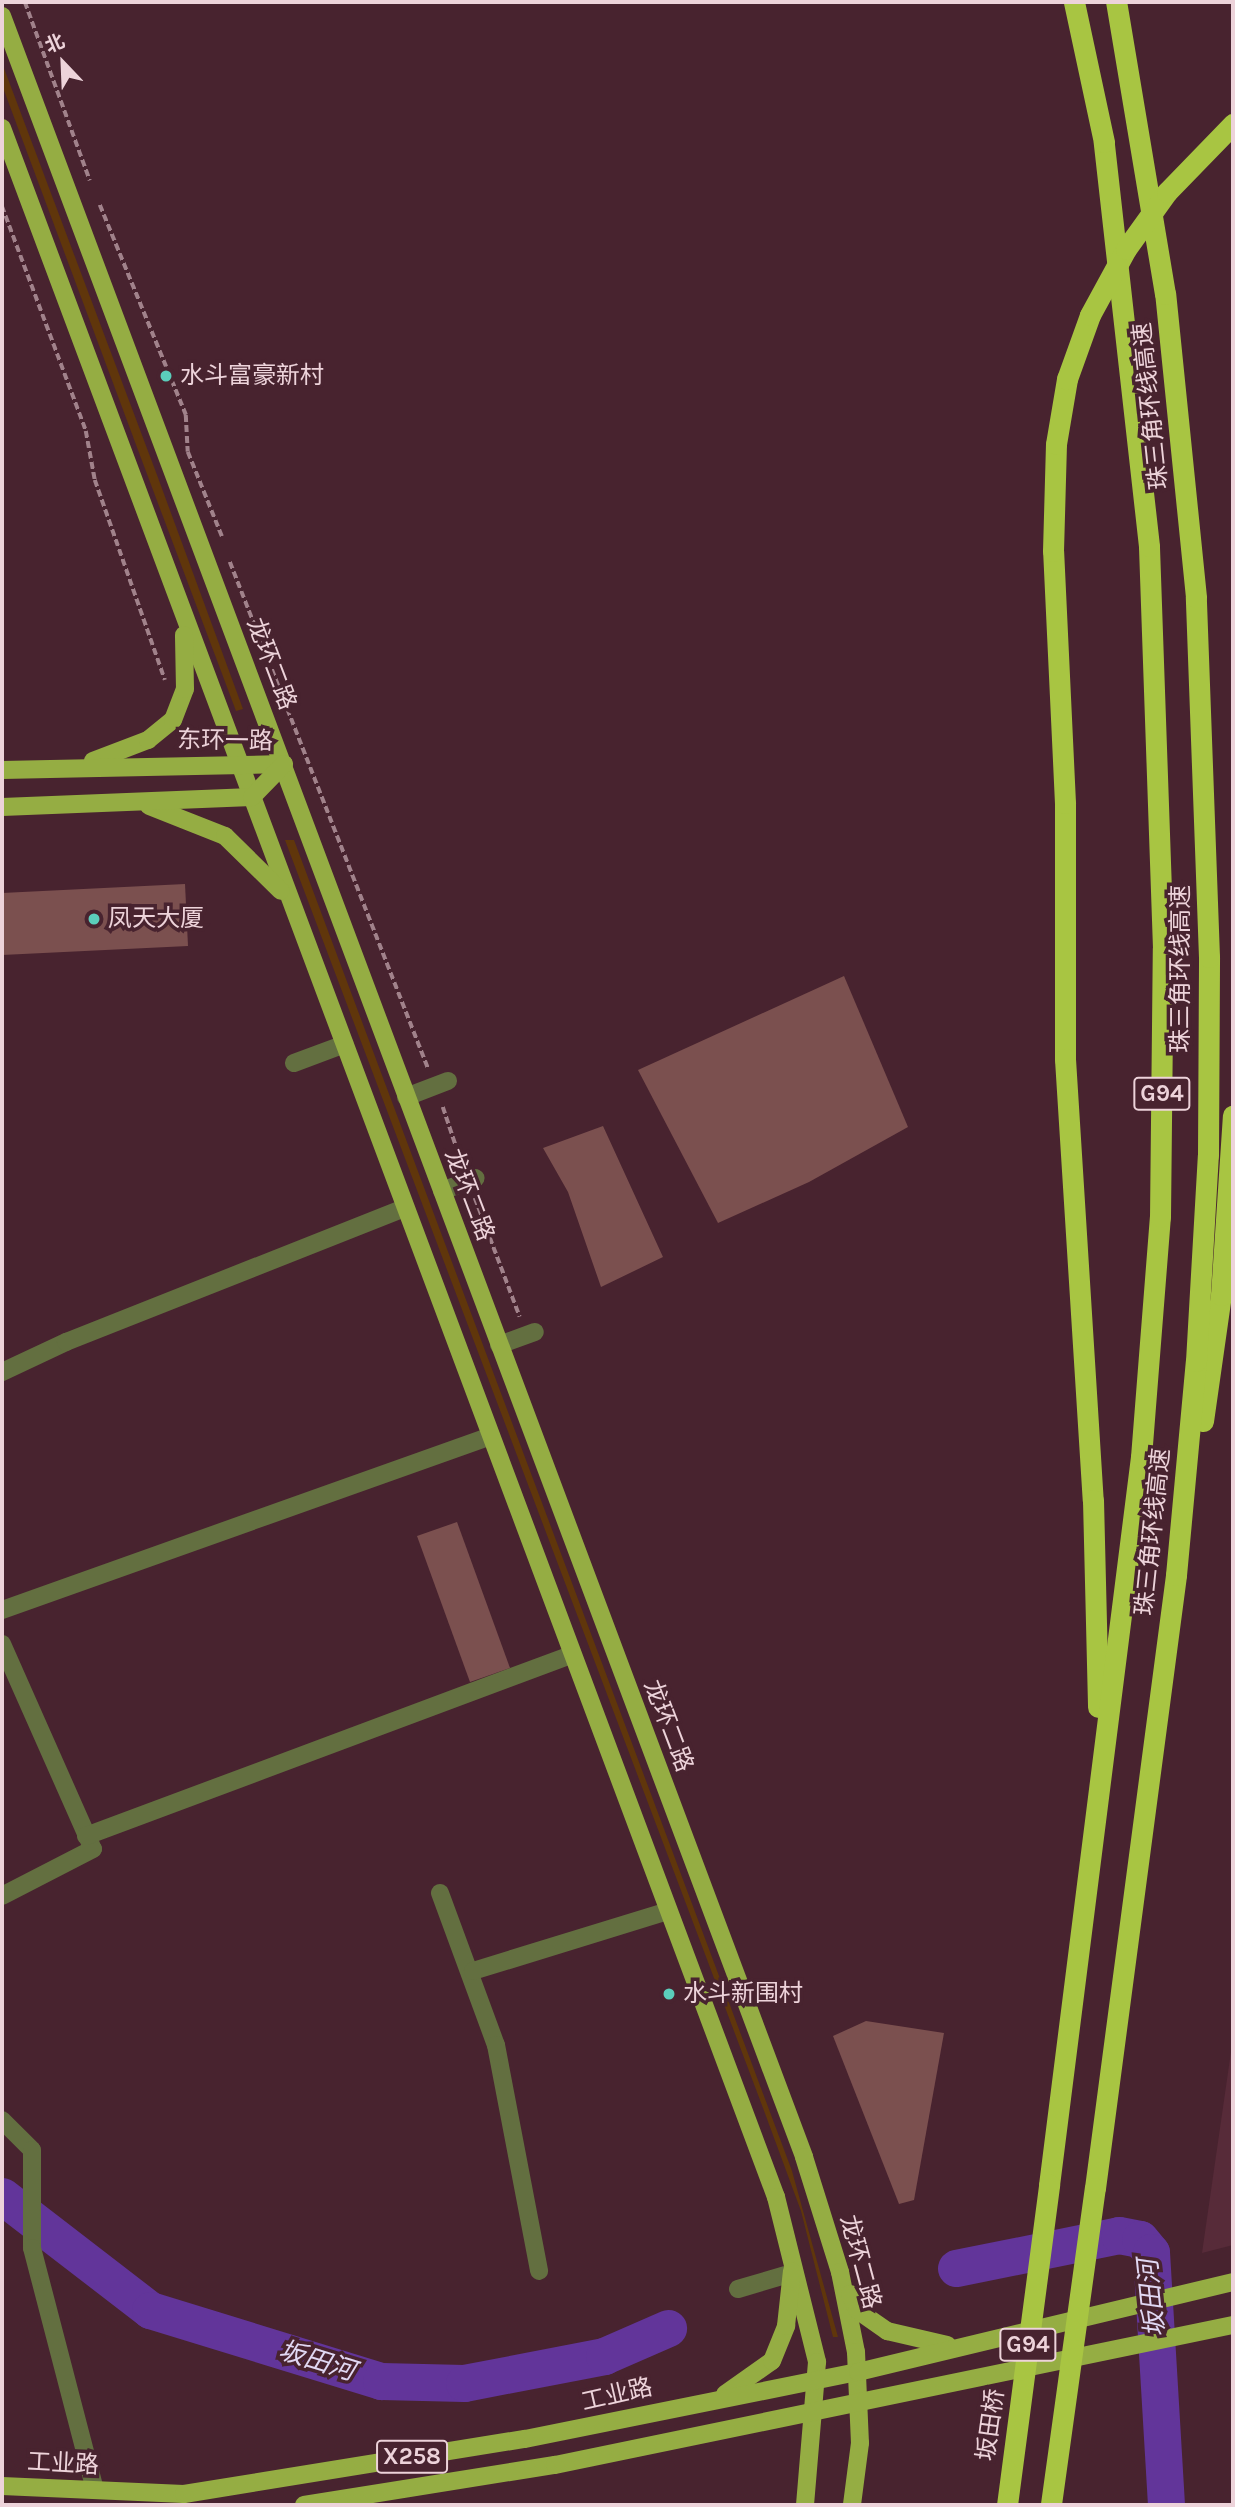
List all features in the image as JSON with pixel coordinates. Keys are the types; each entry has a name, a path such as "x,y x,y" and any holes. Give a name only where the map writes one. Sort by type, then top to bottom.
{"highway":[{"name":"珠三角环线高速","path":"1049,2185 1141,1457 1160,1217 1163,948 1149,547 1104,142 1074,2"},
{"name":"珠三角环线高速","path":"1050,2505 1176,1575 1196,1362 1208,1155 1204,755 1196,597 1165,294 1116,2"},
{"path":"1099,1778 1093,1500 1065,1059 1065,803 1053,551 1056,444 1068,379 1090,316 1126,249 1167,192 1233,124"},
{"path":"1176,1575 1214,1361 1233,1115"},
{"name":"坂田桥","path":"1007,2505 1049,2185"}],"main road":[{"name":"龙环二路","path":"2,16 795,2133 841,2272 858,2372 860,2443 852,2505"},
{"path":"2,128 790,2244 814,2342 818,2381 805,2505"},
{"path":"64,768 148,740 173,720 187,670 179,601"},
{"name":"东环一路","path":"2,770 239,761 284,764"},
{"name":"东环一路","path":"253,797 284,764"},
{"path":"2,807 253,797"},
{"path":"125,802 189,819 236,842 271,877 296,915"},
{"path":"706,2402 740,2387 772,2361 786,2326 792,2273 790,2244"},
{"path":"841,2272 857,2310 887,2331 918,2342 959,2346"},
{"name":"工业路","path":"2,2486 184,2494 567,2432 858,2372 1233,2282"},
{"name":"X258","path":"303,2505 555,2465 859,2400 1137,2347 1233,2325"}],"street":[{"path":"294,1063 345,1044"},
{"path":"406,1097 448,1081"},
{"path":"442,1191 472,1180"},
{"path":"2,1373 66,1342 405,1208"},
{"path":"499,1345 529,1327"},
{"path":"2,1610 491,1436"},
{"path":"2,1644 93,1849 2,1896"},
{"path":"86,1836 571,1655"},
{"path":"440,1893 473,1971 498,2056 539,2272"},
{"path":"473,1971 668,1911"},
{"path":"2,2120 32,2150 32,2248 95,2490"},
{"path":"738,2289 792,2273"}],"path":[{"path":"25,2 90,181"},
{"path":"100,205 186,415 188,453 222,536"},
{"path":"2,206 86,431 95,481 165,682"},
{"path":"230,562 428,1068"},
{"path":"198,748 192,731 207,728"},
{"path":"443,1107 472,1180 511,1306 529,1327"}],"shaded area":[{"path":"2,63 243,709 236,711 138,450 2,85"},
{"path":"285,840 294,840 792,2171 838,2337 833,2337 801,2211 763,2108"},
{"path":"1233,2038 1233,2245 1202,2253"}],"building":[{"name":"凤天大厦","path":"185,884 188,946 2,955 2,893"},
{"path":"844,976 908,1127 809,1182 718,1223 638,1070"},
{"path":"603,1126 663,1257 601,1287 568,1192 543,1148"},
{"path":"457,1522 510,1668 470,1682 417,1536"},
{"path":"866,2021 944,2033 914,2200 899,2204 833,2036"}],"waterway":[{"name":"坂田河","path":"2,2196 150,2310 381,2381 464,2383 604,2356 668,2328"},
{"name":"坂田河","path":"956,2268 1119,2235 1140,2239 1151,2252 1166,2505"}],"place":[{"name":"水斗富豪新村","path":"166,376"},
{"name":"凤天大厦","path":"94,919"},
{"name":"水斗新围村","path":"669,1994"}]}
